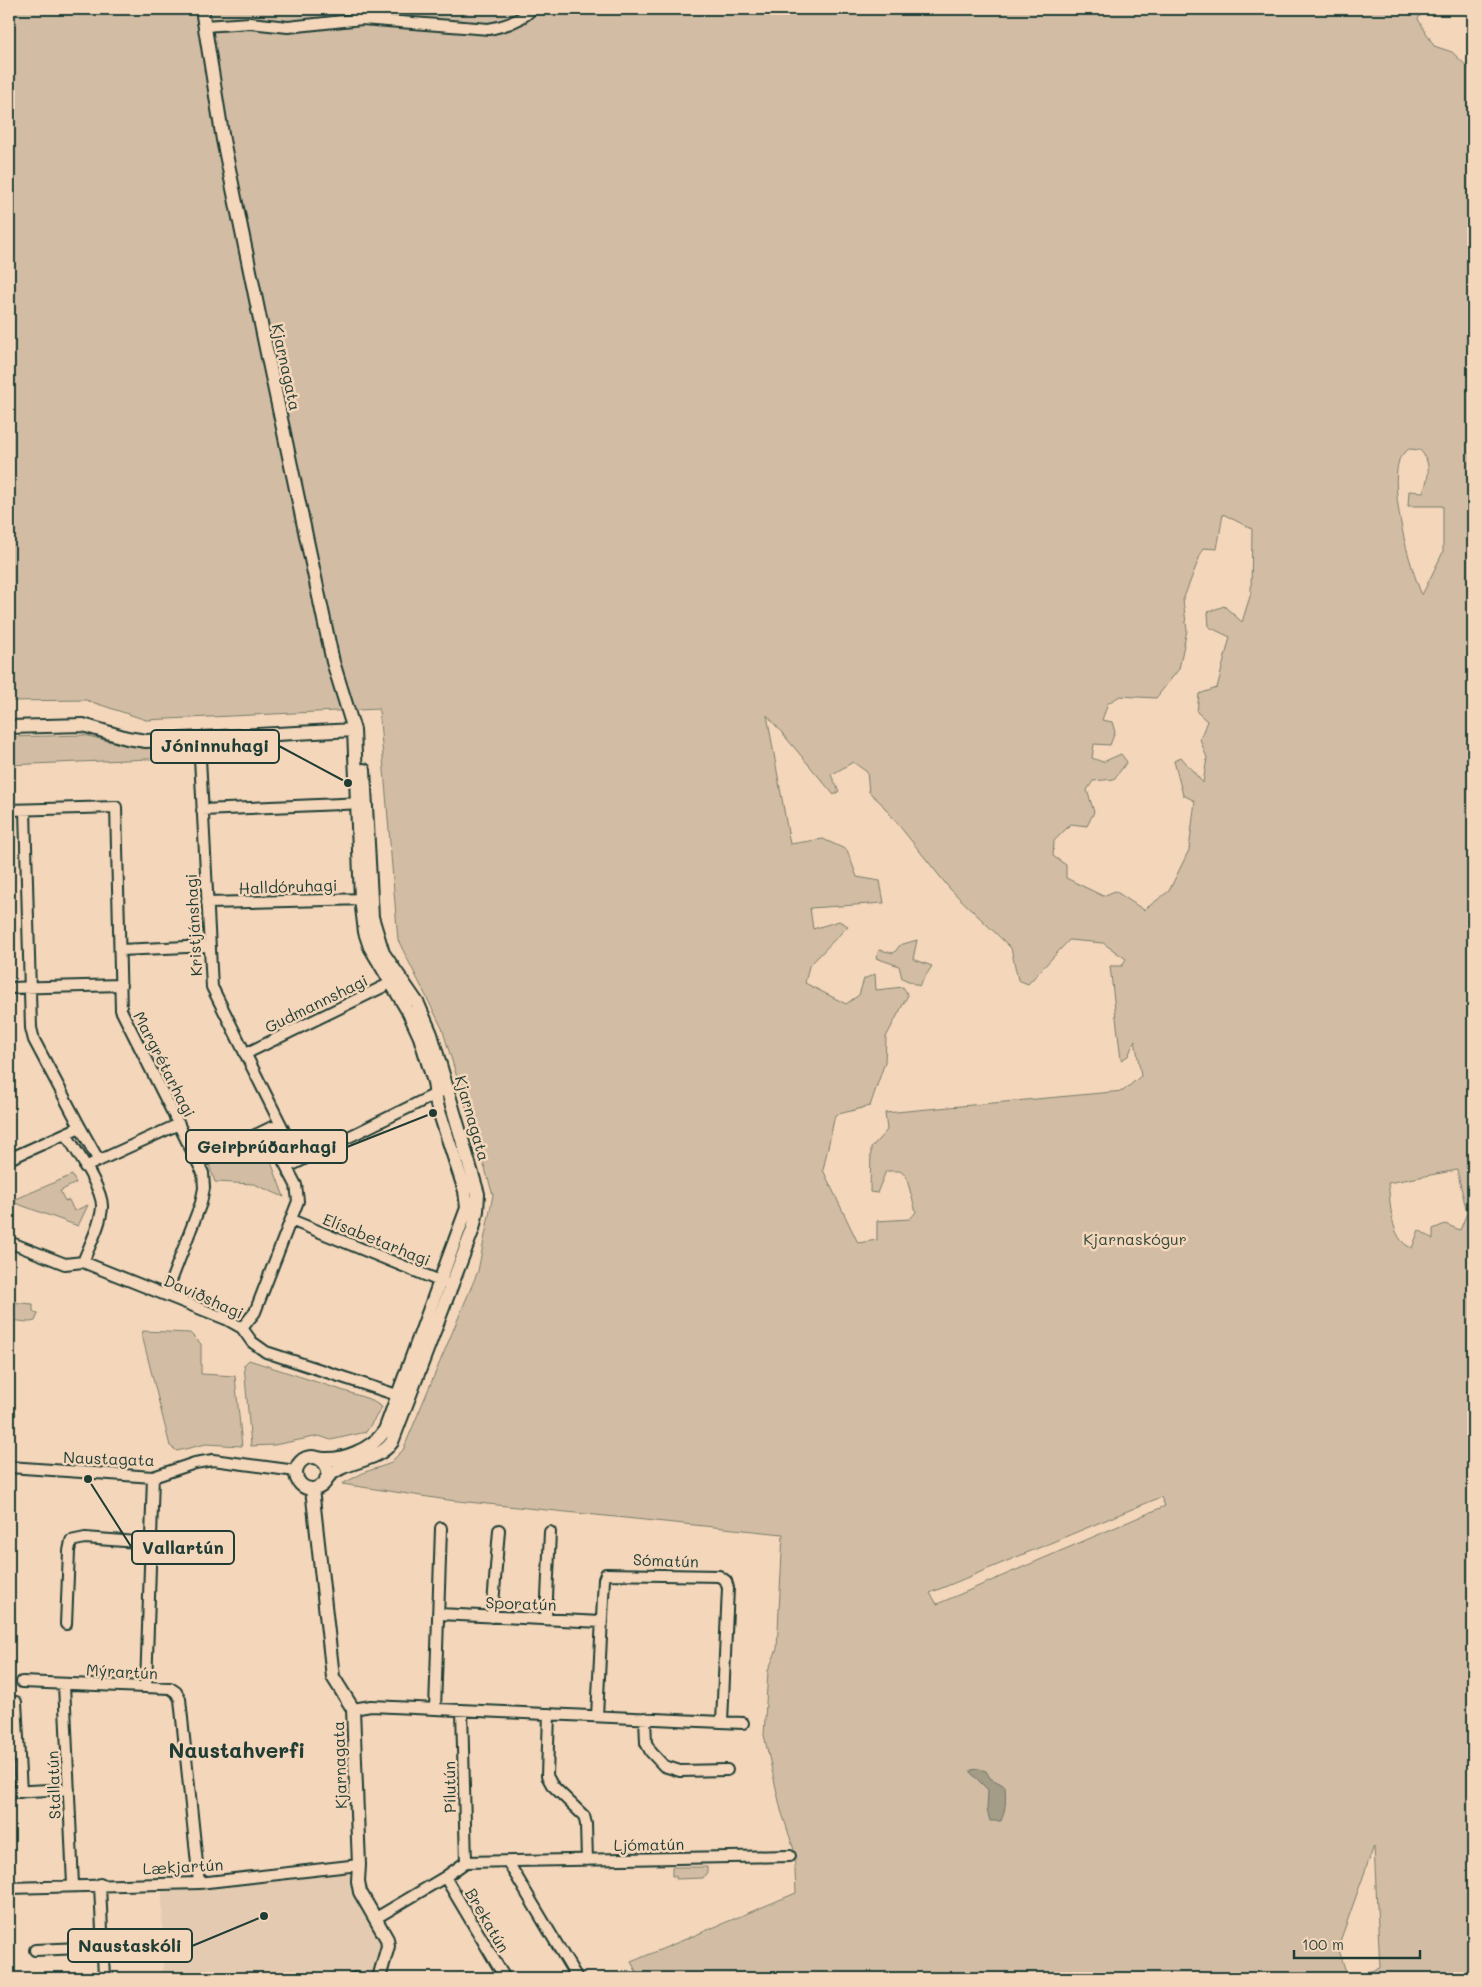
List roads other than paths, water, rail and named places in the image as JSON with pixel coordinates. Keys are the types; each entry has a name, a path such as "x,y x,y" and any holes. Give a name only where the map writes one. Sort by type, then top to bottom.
{"street":[{"name":"Kjarnagata","path":"202,9 223,140 270,367 333,662 354,730 361,803 366,899 365,932 370,948 395,981 418,1004 431,1034 478,1194 478,1212 473,1229 446,1284 403,1397 385,1430 374,1444 356,1452 334,1458 318,1458"},
{"path":"204,26 250,23 288,27 362,19 489,29 505,26 518,20 532,9"},
{"path":"9,727 83,725 136,740 199,739 354,730"},
{"name":"Kristjánshagi","path":"199,739 212,987 299,1161"},
{"path":"202,810 361,803"},
{"name":"Margrétarhagi","path":"25,810 116,806 121,1010 203,1173 204,1188 201,1203 166,1294"},
{"path":"9,810 25,810 30,1022 32,1034 99,1161"},
{"name":"Halldóruhagi","path":"207,903 366,899"},
{"path":"120,950 209,946"},
{"name":"Kjarnagata","path":"395,981 416,1025 434,1082 437,1105 465,1191 467,1208 446,1284"},
{"name":"Gudmannshagi","path":"245,1054 395,981"},
{"path":"9,988 120,985"},
{"path":"287,1167 448,1088"},
{"path":"198,1163 280,1123"},
{"path":"86,1167 179,1124"},
{"path":"9,1159 80,1127"},
{"path":"242,1328 255,1312 291,1220 298,1195 287,1167 267,1130"},
{"path":"66,1134 99,1192 102,1208 83,1262"},
{"name":"Elísabetarhagi","path":"291,1220 446,1284"},
{"name":"Daviðshagi","path":"9,1242 65,1264 83,1262 166,1294 232,1322 242,1328 252,1342 266,1352 403,1397"},
{"name":"Kjarnagata","path":"326,1479 341,1469 379,1454 389,1446 396,1434 403,1397"},
{"path":"318,1458 325,1464 327,1469 326,1479 321,1486 312,1488 303,1486 299,1482 296,1471 302,1460 318,1458"},
{"name":"Naustagata","path":"9,1467 153,1477 195,1463 213,1460 296,1471"},
{"path":"146,1687 153,1477"},
{"name":"Kjarnagata","path":"312,1488 333,1677 353,1709 358,1881 360,1892 387,1939 388,1946 379,1978"},
{"path":"435,1709 441,1528"},
{"path":"492,1617 499,1530"},
{"path":"546,1619 550,1532"},
{"path":"66,1624 71,1541 85,1538 150,1543"},
{"name":"Sómatún","path":"597,1716 601,1622 606,1574 720,1576 726,1581 728,1588 722,1722"},
{"name":"Sporatún","path":"439,1614 601,1622"},
{"name":"Mýrartún","path":"22,1682 170,1688 176,1692 180,1699 199,1883"},
{"name":"Stallatún","path":"64,1684 73,1885"},
{"path":"16,1702 21,1792"},
{"path":"353,1709 371,1706 743,1723"},
{"name":"Pílutún","path":"462,1710 466,1862"},
{"path":"549,1714 548,1776 552,1785 584,1816 587,1860"},
{"path":"645,1718 646,1743 651,1752 664,1766 680,1771 727,1770"},
{"path":"9,1792 69,1789"},
{"name":"Ljómatún","path":"466,1862 790,1856"},
{"path":"376,1918 446,1877 466,1862"},
{"path":"508,1862 577,1978"},
{"name":"Lækjartún","path":"9,1888 100,1884 199,1883 359,1865"},
{"name":"Brekatún","path":"446,1877 505,1978"},
{"path":"100,1884 104,1978"},
{"path":"35,1950 103,1947"}],"place":[{"name":"Jóninnuhagi","path":"348,783"},
{"name":"Geirþrúðarhagi","path":"433,1113"},
{"name":"Vallartún","path":"88,1479"},
{"name":"Naustaskóli","path":"264,1916"}],"district":[{"name":"Naustahverfi","path":"237,1749"}],"park label":[{"name":"Kjarnaskógur","path":"1135,1238"}]}
